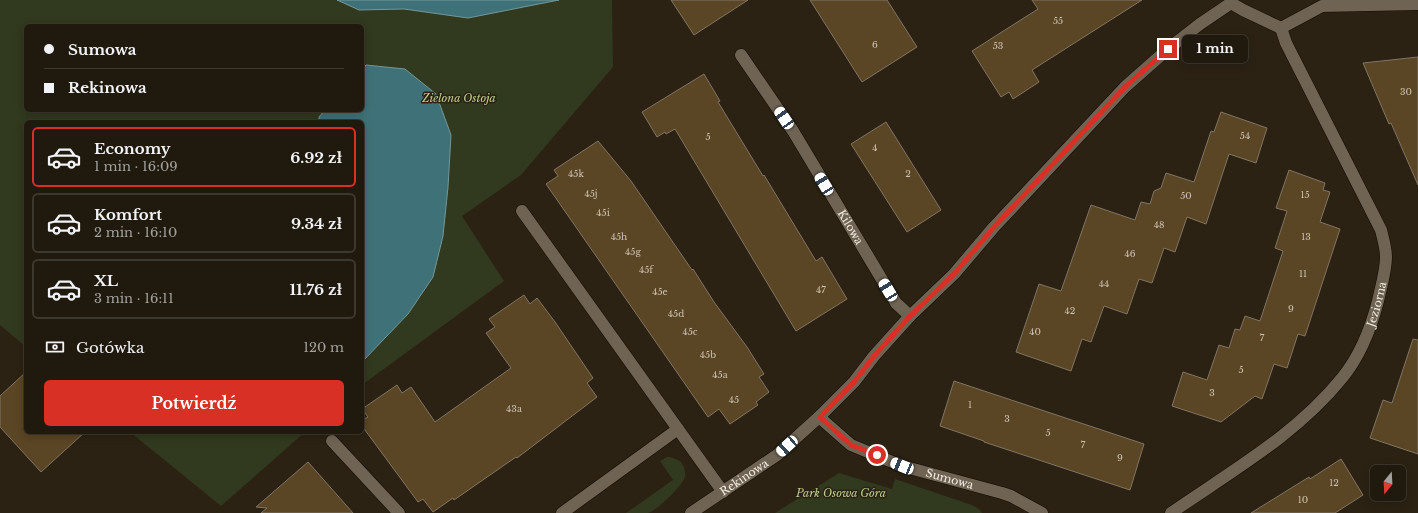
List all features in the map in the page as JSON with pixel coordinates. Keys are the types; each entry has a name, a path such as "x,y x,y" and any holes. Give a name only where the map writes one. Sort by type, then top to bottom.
{"street":[{"name":"Rekinowa","path":"691,513 777,455 820,417 854,382 874,356 910,316 954,274 994,227 1125,87 1168,49 1231,1 1243,10 1281,28"},
{"path":"1281,28 1322,6 1418,4"},
{"name":"Jeziorna","path":"1171,513 1282,437 1326,396 1342,378 1355,358 1375,315 1380,294 1386,256 1381,230 1286,43 1281,28"},
{"name":"Kilowa","path":"741,55 792,131 896,303 910,316"},
{"path":"522,211 723,492"},
{"name":"Sumowa","path":"820,417 851,445 902,466 1011,496 1042,513"},
{"path":"562,513 678,429"},
{"path":"332,441 399,513"}],"green space":[{"name":"Zielona Ostoja","path":"0,0 612,0 613,67 521,175 462,216 504,281 364,384 364,120 24,120 24,345 0,325"},
{"path":"132,434 303,434 221,506"},
{"path":"667,457 681,462 685,473 683,481 663,503 652,511 648,513 626,513 673,480 660,461"},
{"name":"Park Osowa Góra","path":"839,473 892,489 895,479 972,505 982,513 775,513"}],"water":[{"path":"337,0 559,0 468,18 404,9 359,10"},
{"path":"366,65 405,69 436,94 451,135 443,236 433,277 408,314 364,360 364,120 319,120 319,117 323,112 364,112 364,67"}],"building":[{"path":"671,0 748,0 694,35"},
{"path":"810,0 887,0 917,47 862,82"},
{"path":"1032,0 1142,0 1032,70 1039,82 1013,99 1009,92 1001,97 972,51 1038,9"},
{"path":"1418,57 1418,185 1391,123 1389,124 1363,63"},
{"path":"704,74 720,101 718,102 816,261 822,257 847,299 796,331 675,129 666,134 665,132 657,137 642,112"},
{"path":"1221,112 1267,128 1256,163 1229,154 1206,224 1187,217 1175,252 1164,248 1152,283 1139,279 1127,314 1104,306 1091,342 1082,339 1071,371 1016,352 1039,284 1061,291 1091,205 1135,220 1141,202 1150,204 1154,191 1161,188 1166,173 1194,182 1211,131 1214,132"},
{"path":"886,122 941,210 907,232 851,144"},
{"path":"598,141 631,181 692,270 693,269 714,302 747,347 764,374 759,377 769,392 756,402 758,405 730,424 719,409 708,417 546,184 558,176 554,170"},
{"path":"1289,170 1325,183 1323,190 1330,192 1320,222 1340,229 1305,336 1298,334 1287,368 1274,364 1262,399 1255,396 1221,422 1172,406 1183,372 1207,380 1219,345 1229,348 1235,329 1240,330 1245,316 1260,321 1283,251 1275,248 1287,211 1276,208"},
{"path":"524,295 530,304 537,298 593,378 587,383 597,397 517,458 516,457 454,500 453,498 433,512 423,499 418,502 364,429 364,419 368,417 364,412 364,408 397,385 402,393 411,387 435,422 511,368 486,333 495,327 489,319"},
{"path":"1413,339 1418,340 1418,454 1370,438 1383,400 1392,403"},
{"path":"24,374 24,434 83,434 41,472 0,427 0,396"},
{"path":"954,381 1144,444 1130,490 940,426"},
{"path":"1341,459 1363,495 1335,513 1251,513 1309,477 1310,479"},
{"path":"308,462 353,513 261,513 267,508 256,507"}],"route":[{"path":"877,455 851,445 820,417 854,382 874,356 910,316 954,274 994,227 1125,87 1168,49"}]}
